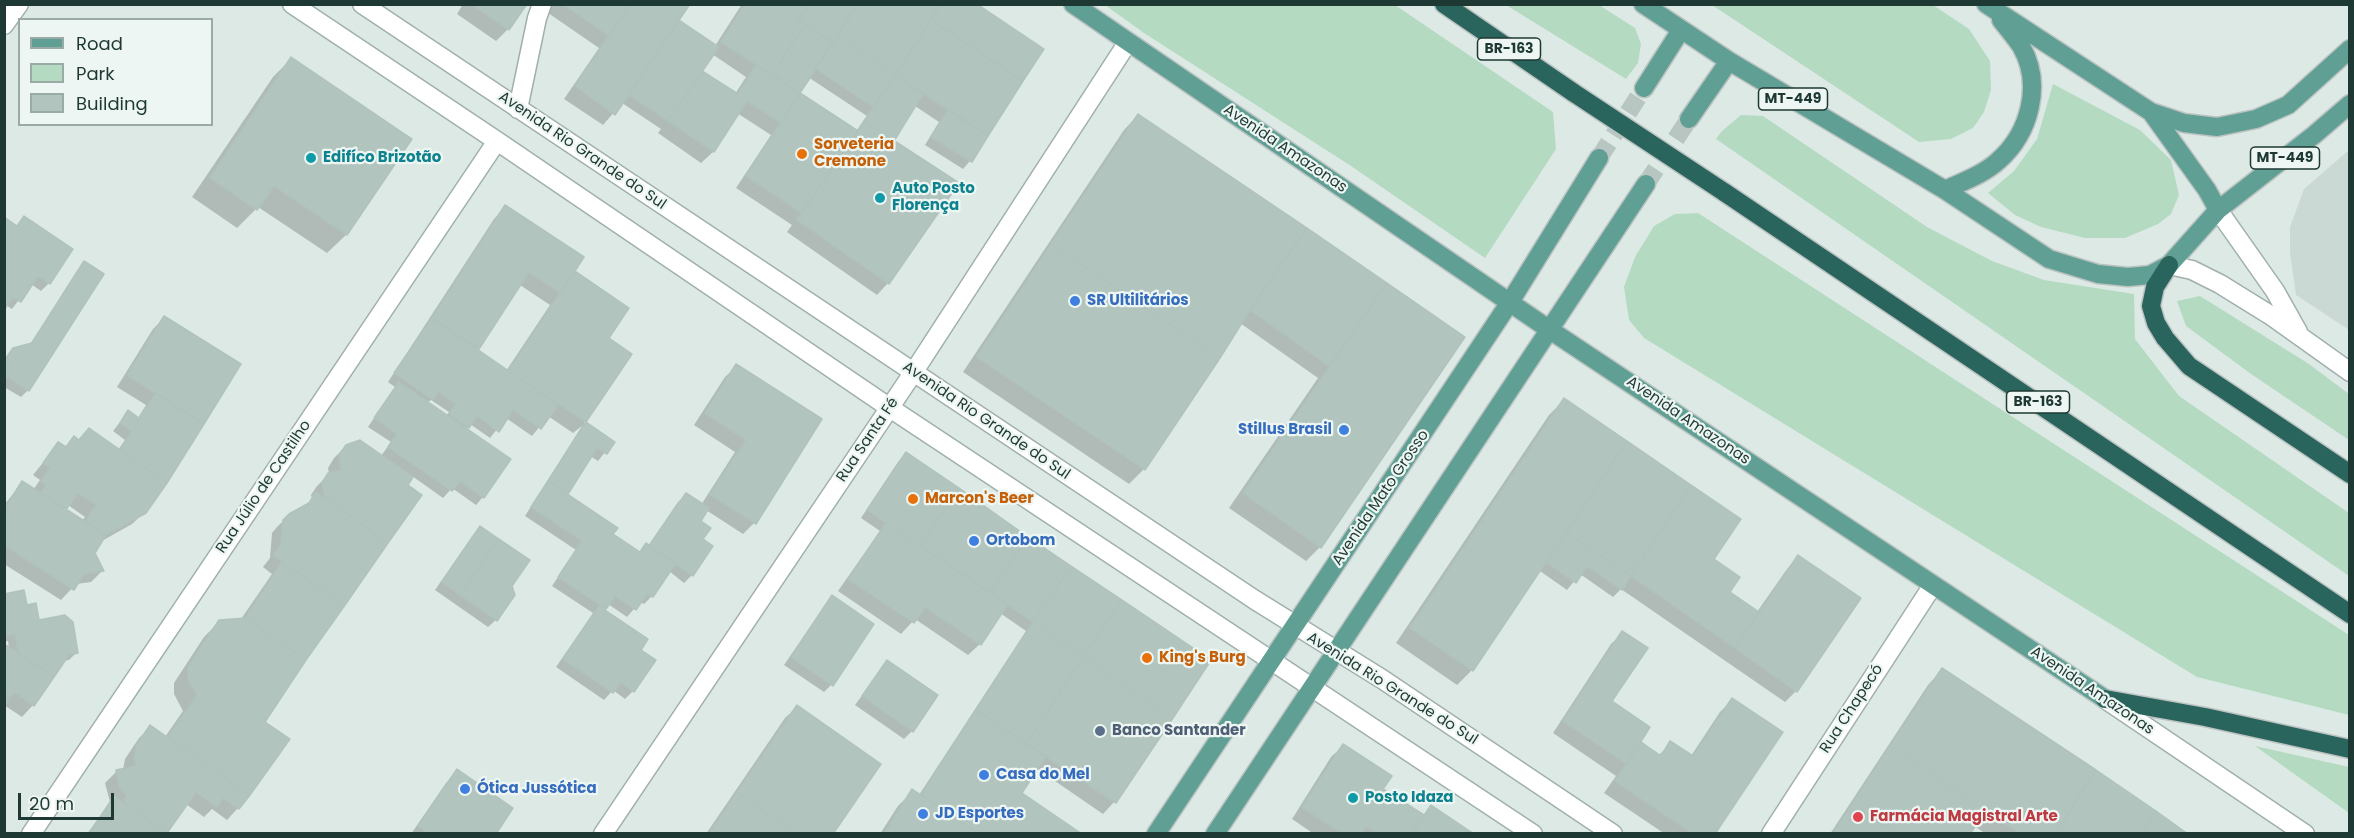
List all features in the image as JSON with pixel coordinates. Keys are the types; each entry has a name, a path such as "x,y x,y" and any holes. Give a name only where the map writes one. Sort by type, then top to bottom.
{"highway":[{"name":"BR-163","path":"1444,4 2349,614"},
{"path":"2169,265 2155,287 2151,306 2156,323 2165,338 2189,366 2349,474"},
{"path":"2105,699 2205,717 2349,749"}],"main road":[{"name":"Avenida Amazonas","path":"1074,4 1550,330 2105,699"},
{"name":"MT-449","path":"1643,4 1729,61 1945,190 2049,259 2098,274 2128,277 2150,275 2169,265 2218,210 2314,135 2349,104"},
{"path":"1990,7 2151,112 2184,123 2217,127 2256,119 2288,105 2349,49"},
{"path":"1945,190 1998,162 2013,144 2026,122 2031,104 2032,78 2022,48 1990,7"},
{"path":"1644,88 1681,30"},
{"path":"1689,119 1729,61"},
{"path":"2151,112 2207,190 2218,210"},
{"name":"Avenida Mato Grosso","path":"1156,834 1510,302 1599,158"},
{"path":"1215,834 1646,184"}],"street":[{"path":"4,26 19,4"},
{"path":"292,4 890,408 1533,834"},
{"name":"Avenida Rio Grande do Sul","path":"362,4 1295,627 1382,679 1613,834"},
{"path":"518,109 542,4"},
{"name":"Rua Santa Fé","path":"603,834 890,408 1128,42"},
{"name":"Rua Júlio de Castilho","path":"31,834 497,141"},
{"path":"2218,210 2275,291 2304,341"},
{"path":"2169,265 2192,270 2220,284 2270,315 2349,372"},
{"name":"Rua Chapecó","path":"1771,834 1933,585"},
{"name":"Avenida Amazonas","path":"2105,699 2305,834"}],"shaded area":[{"path":"2349,150 2349,330 2296,295 2290,253 2290,227 2304,189"}],"green space":[{"path":"1105,5 1395,5 1553,112 1556,149 1485,258 1351,166 1144,33"},
{"path":"1506,5 1599,5 1635,28 1641,44 1638,63 1626,79"},
{"path":"1712,5 1933,5 1969,29 1990,61 1991,90 1984,112 1973,128 1951,139 1919,142"},
{"path":"2053,84 2140,130 2171,160 2179,195 2171,214 2158,224 2125,238 2085,238 2041,227 2015,215 1988,193 2014,171 2037,139"},
{"path":"1741,115 1763,116 1927,227 1992,261 2044,280 2134,294 2135,339 2179,396 2349,513 2349,576 1716,139"},
{"path":"1698,213 2349,635 2349,715 2197,677 1644,338 1629,320 1624,287 1635,257 1654,226 1675,214"},
{"path":"2200,296 2309,364 2349,394 2349,440 2251,374 2186,326 2177,301"},
{"path":"2255,746 2349,767 2349,813"}],"building":[{"path":"471,4 527,4 509,30"},
{"path":"563,4 630,4 609,36"},
{"path":"630,4 690,4 615,115 575,86"},
{"path":"745,4 808,5 798,20 805,24 772,75 721,42"},
{"path":"808,4 858,4 833,43 798,20"},
{"path":"858,4 941,4 895,75 837,36"},
{"path":"941,4 977,4 1044,49 1023,81 931,20"},
{"path":"679,20 719,47 668,121 629,95"},
{"path":"931,20 1023,81 988,136 895,75"},
{"path":"805,24 833,43 800,93 772,75"},
{"path":"837,36 895,75 873,107 815,68"},
{"name":"Edifíco Brizotão","path":"291,57 412,139 347,235 274,186 257,210 210,178"},
{"path":"756,65 800,93 781,123 747,101 714,152 668,121 702,71 738,94"},
{"path":"895,75 923,94 894,141 864,121"},
{"name":"Sorveteria Cremone","path":"800,93 858,131 802,213 746,176"},
{"path":"948,110 988,136 972,162 931,137"},
{"path":"1138,114 1307,228 1220,358 1051,244"},
{"name":"Auto Posto Florença","path":"864,121 959,183 889,284 797,220"},
{"path":"505,205 584,257 561,293 529,272 479,349 432,318"},
{"path":"24,216 73,249 50,284 38,276 21,302 13,297 4,310 4,217 17,226"},
{"path":"1307,228 1387,283 1329,366 1250,310"},
{"name":"SR Ultilitários","path":"1051,244 1220,358 1145,470 977,357"},
{"path":"84,261 104,274 29,391 4,375 4,361 13,348 32,343"},
{"path":"575,271 629,308 609,338 632,354 586,422 508,371"},
{"name":"Stillus Brasil","path":"1387,283 1465,337 1321,548 1243,493"},
{"path":"164,316 241,364 204,424 127,375"},
{"path":"432,318 558,405 541,429 513,410 499,432 477,416 469,428 449,414 456,404 438,392 433,400 394,373"},
{"path":"736,364 822,419 756,524 710,494 746,440 705,413"},
{"path":"399,382 511,459 484,498 460,481 452,491 388,447 397,434 374,418"},
{"path":"156,393 204,424 167,483 120,450 132,431 120,423 128,410 139,418"},
{"path":"1564,398 1627,441 1473,671 1410,628"},
{"path":"586,422 615,442 607,454 597,448 568,494 548,481"},
{"path":"89,428 167,483 146,513 106,535 86,520 96,505 78,493 65,511 41,493 46,485 41,481 50,468 43,463 58,442 66,447 74,436 79,440"},
{"path":"360,440 413,477 408,485 422,495 388,543 325,499 322,483 328,473 341,470 339,455 346,445"},
{"path":"1627,441 1691,485 1631,576 1566,532"},
{"name":"Marcon's Beer","path":"906,452 959,488 920,546 867,510"},
{"path":"22,481 106,535 95,553 104,571 84,574 74,590 4,545 4,510"},
{"path":"548,481 618,528 613,534 640,552 646,543 676,563 653,597 647,594 636,610 615,596 606,609 558,577 582,541 531,507"},
{"path":"1691,485 1741,519 1714,559 1740,577 1730,592 1759,612 1735,648 1631,576"},
{"name":"Ortobom","path":"959,488 1028,537 990,593 920,546"},
{"path":"316,492 388,543 345,605 273,555 281,545 283,520 309,503"},
{"path":"686,493 709,508 701,521 711,528 703,539 713,546 693,576 649,546"},
{"path":"886,523 1008,604 981,645 925,607 914,623 848,579"},
{"path":"480,526 499,539 460,595 442,582"},
{"path":"1566,532 1631,576 1622,590 1587,566 1576,583 1546,562"},
{"path":"1028,537 1071,566 1033,622 990,593"},
{"path":"499,539 530,560 512,586 515,595 497,621 460,595"},
{"path":"1798,555 1861,598 1797,692 1735,648"},
{"path":"282,562 345,605 306,660 245,618"},
{"path":"1071,566 1122,600 1083,657 1033,622"},
{"path":"24,590 27,605 36,603 39,620 65,615 73,622 78,653 69,655 54,677 19,654 15,634 6,636 4,594"},
{"path":"832,595 874,624 833,686 791,657"},
{"name":"King's Burg","path":"1122,600 1211,660 1173,718 1083,657"},
{"path":"599,606 648,639 641,650 656,660 634,692 621,682 613,693 563,659"},
{"path":"245,618 306,660 265,722 290,739 250,795 168,737 197,695 188,679 188,667 219,620"},
{"path":"1033,622 1083,657 1027,744 976,710"},
{"path":"1622,631 1648,648 1612,701 1650,727 1627,764 1563,721"},
{"path":"4,644 54,677 34,706 14,692 4,707"},
{"name":"Banco Santander","path":"1083,657 1173,718 1116,803 1027,744"},
{"path":"887,660 938,695 913,732 862,696"},
{"path":"1942,668 2096,770 2055,834 2021,834 1890,746"},
{"path":"1732,698 1783,732 1715,834 1693,834 1615,781 1641,742 1661,756 1670,741 1693,756"},
{"path":"797,705 881,764 833,834 797,834 737,792"},
{"name":"Casa do Mel","path":"976,710 1046,756 1022,793 1082,834 979,834 921,795"},
{"path":"150,725 250,795 239,809 223,798 217,807 196,792 167,833 124,803 127,795 120,789 116,770 136,766 134,758 136,746"},
{"name":"Posto Idaza","path":"1343,744 1392,776 1383,789 1424,815 1412,834 1377,834 1366,826 1361,834 1343,834 1302,807"},
{"path":"1890,746 1986,810 1970,834 1897,834 1852,804"},
{"name":"Ótica Jussótica","path":"457,769 513,808 496,834 429,834 418,826"},
{"path":"2096,770 2156,811 2142,834 2055,834"},
{"name":"JD Esportes","path":"912,789 921,795 979,834 884,834"},
{"path":"737,792 794,832 793,834 709,834"},
{"path":"114,796 167,833 168,834 89,834"},
{"name":"Farmácia Magistral Arte","path":"1852,804 1892,830 1890,834 1832,834"},
{"path":"1431,805 1474,834 1412,834"},
{"path":"2156,811 2188,834 2142,834"}],"tunnel":[{"path":"1599,158 1644,88"},
{"path":"1646,184 1689,119"}],"place":[{"name":"Sorveteria Cremone","path":"802,154"},
{"name":"Edifíco Brizotão","path":"311,158"},
{"name":"Auto Posto Florença","path":"880,198"},
{"name":"SR Ultilitários","path":"1075,301"},
{"name":"Stillus Brasil","path":"1344,430"},
{"name":"Marcon's Beer","path":"913,499"},
{"name":"Ortobom","path":"974,541"},
{"name":"King's Burg","path":"1147,658"},
{"name":"Banco Santander","path":"1100,731"},
{"name":"Casa do Mel","path":"984,775"},
{"name":"Ótica Jussótica","path":"465,789"},
{"name":"Posto Idaza","path":"1353,798"},
{"name":"JD Esportes","path":"923,814"},
{"name":"Farmácia Magistral Arte","path":"1858,817"}]}
